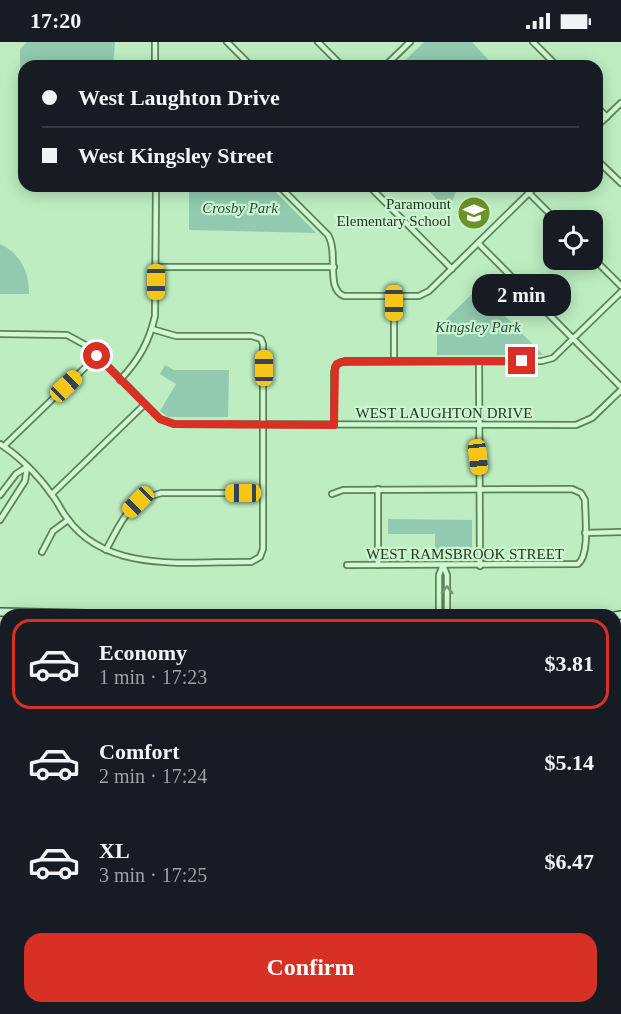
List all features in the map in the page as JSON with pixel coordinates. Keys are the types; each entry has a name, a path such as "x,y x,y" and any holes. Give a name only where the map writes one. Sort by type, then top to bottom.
{"street":[{"path":"155,60 156,42"},
{"path":"227,42 245,60"},
{"path":"318,42 336,60"},
{"path":"391,60 410,42"},
{"path":"533,42 551,60"},
{"path":"603,121 621,102"},
{"path":"603,113 607,117"},
{"path":"603,166 621,183"},
{"path":"120,380 134,366 152,329 156,307 156,192"},
{"path":"285,192 328,235 334,249 334,286 338,293 344,296 419,297 425,295 529,193 546,210"},
{"path":"375,192 452,269"},
{"path":"478,243 621,388"},
{"path":"156,267 334,267"},
{"path":"603,268 621,286"},
{"path":"334,425 334,372 337,364 345,361 543,361 554,358 621,292"},
{"path":"394,296 394,361"},
{"path":"97,356 2,445 52,494 68,520 90,540 106,550 129,559 144,561 251,562 260,557 263,549 264,348 261,339 252,336 176,336 152,329"},
{"name":"WEST LAUGHTON DRIVE","path":"0,334 67,335 76,339 97,356 166,423 576,426 592,418 621,388"},
{"path":"479,361 480,566"},
{"path":"52,494 145,404"},
{"path":"0,495 16,474 27,467"},
{"path":"0,520 25,481 27,467"},
{"path":"378,489 378,565"},
{"path":"332,494 344,490 378,489 572,489 581,492 585,500 585,532 621,532"},
{"path":"106,550 129,511 138,502 150,496 161,493 263,493"},
{"path":"42,552 53,531 68,520"},
{"name":"WEST RAMSBROOK STREET","path":"347,565 573,566 582,562 585,554 585,532"},
{"path":"439,609 440,575 443,566"},
{"path":"443,566 447,575 447,609"}],"green space":[{"path":"27,42 115,42 114,60 20,60 20,49"},
{"path":"424,42 472,42 488,60 405,60"},
{"name":"Crosby Park","path":"189,192 276,192 316,233 189,230"},
{"path":"430,192 456,192 450,207 442,205"},
{"path":"0,244 13,253 22,264 29,294 0,294"},
{"name":"Kingsley Park","path":"478,288 543,355 437,355 437,328"},
{"path":"165,365 174,370 229,370 228,417 168,417 160,411 176,384 160,374"},
{"path":"388,519 472,520 472,558 435,558 435,534 388,534"}],"place":[{"name":"Paramount Elementary School","path":"474,213"}],"route":[{"path":"97,356 160,419 174,424 334,425 334,372 337,364 345,361 522,361"}]}
